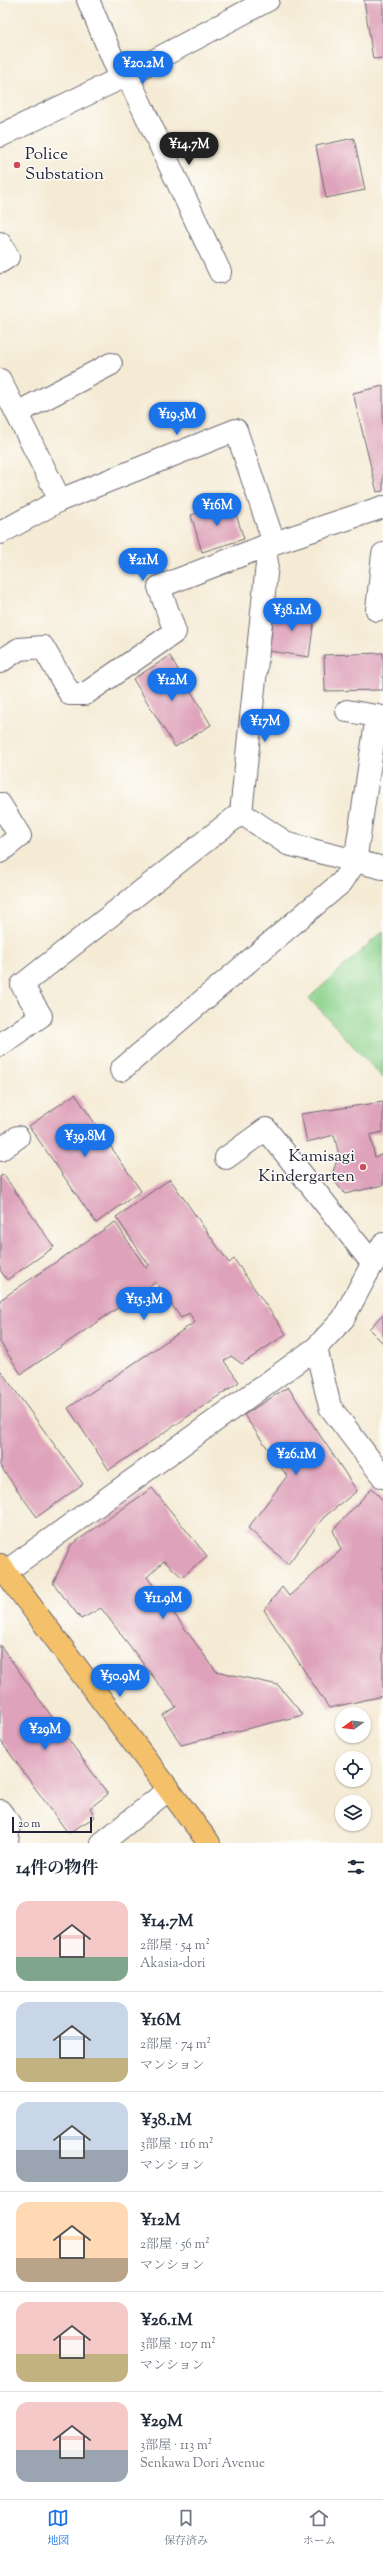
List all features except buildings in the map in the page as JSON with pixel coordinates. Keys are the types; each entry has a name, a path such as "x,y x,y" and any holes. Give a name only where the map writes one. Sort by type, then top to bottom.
{"main road":[{"path":"2,1569 209,1843"}],"street":[{"path":"88,0 220,272"},
{"path":"0,136 124,76 268,0"},
{"path":"0,243 8,257 0,262"},
{"path":"60,500 6,398 112,364"},
{"path":"0,533 60,500 236,430 269,544 241,813 22,985 41,1016 0,1045"},
{"path":"0,662 19,649 43,647 70,694 85,694 175,632 159,587 269,544 383,507"},
{"path":"377,610 383,554"},
{"path":"121,1070 342,882 355,862 380,716 347,711"},
{"path":"0,804 20,836 0,852"},
{"path":"241,813 288,844 383,868"},
{"path":"226,1158 266,1129 373,1264"},
{"path":"0,1150 18,1137"},
{"path":"2,1569 316,1348 343,1319 383,1244"},
{"path":"316,1348 330,1408 383,1478"},
{"path":"102,1843 168,1790"},
{"path":"0,1811 9,1823 7,1843"}],"green space":[{"path":"383,931 383,1078 309,998"}],"place":[{"name":"Police Substation","path":"17,165"},
{"name":"Kamisagi Kindergarten","path":"363,1167"}]}
